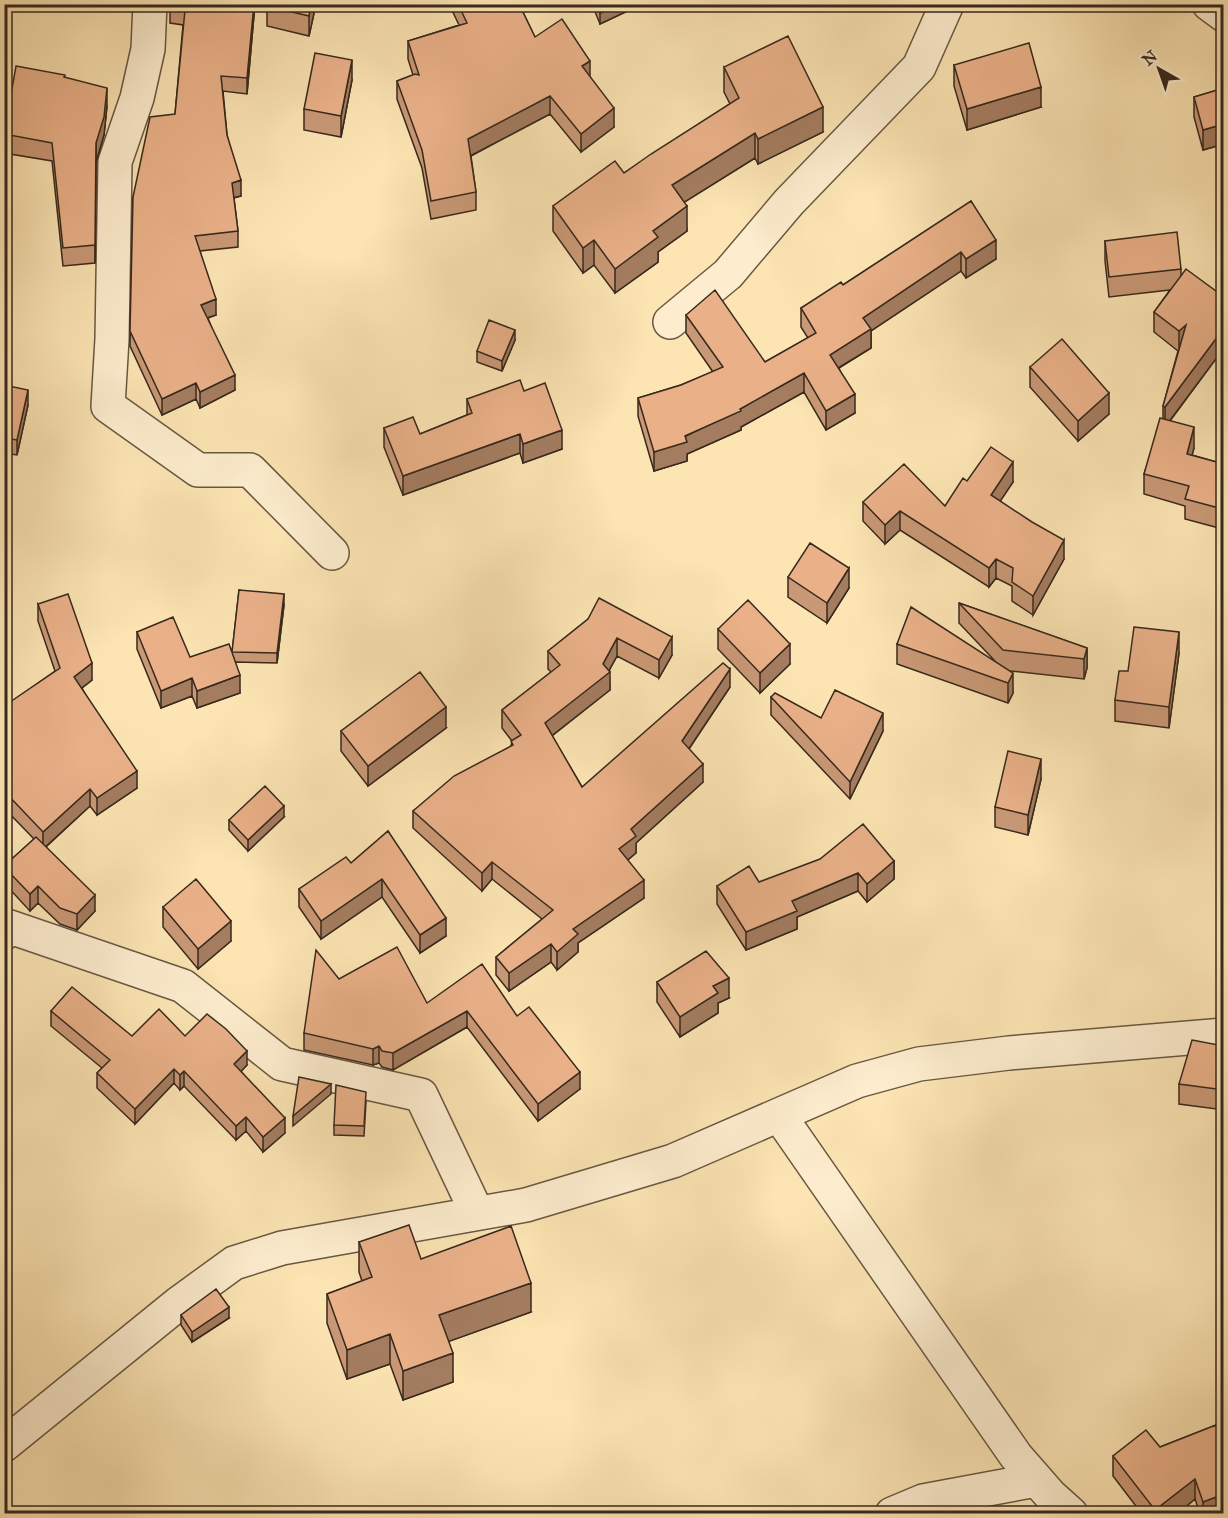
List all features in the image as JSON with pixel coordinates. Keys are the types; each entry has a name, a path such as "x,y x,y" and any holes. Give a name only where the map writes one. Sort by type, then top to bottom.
{"street":[{"path":"150,4 148,49 142,78 115,162 112,339 108,406 198,470 250,470 332,553"},
{"path":"670,322 706,295 728,274 789,202 919,67 947,4"},
{"path":"1209,4 1224,15"},
{"path":"4,933 9,927 183,986 282,1064 421,1095 477,1213"},
{"path":"4,1444 179,1303 234,1263 282,1248 526,1205 673,1161 857,1081 919,1064 1009,1053 1224,1035"},
{"path":"779,1115 1016,1456 1036,1480 1071,1514"},
{"path":"892,1514 923,1501 1036,1480"}],"building":[{"path":"171,4 254,4 247,78 221,76 227,135 241,180 232,183 238,231 195,236 216,299 201,305 235,375 200,392 196,383 162,399 130,331 133,197 150,117 175,114 185,10 170,7"},
{"path":"268,4 311,4 309,16 267,6"},
{"path":"458,4 519,4 535,37 562,19 590,61 582,66 614,108 581,134 550,96 468,139 476,192 431,201 422,150 397,81 415,74 419,75 408,41 467,23"},
{"path":"596,4 619,4 600,13"},
{"path":"788,36 823,107 758,139 755,133 672,185 687,206 653,231 658,237 615,269 594,240 583,248 553,206 615,161 624,173 739,98 724,67"},
{"path":"1029,43 1041,87 967,109 954,65"},
{"path":"315,53 352,60 341,116 304,109"},
{"path":"16,66 65,75 64,77 107,88 104,117 96,143 95,245 63,248 52,143 4,134"},
{"path":"1224,88 1224,124 1203,130 1194,97"},
{"path":"971,201 996,240 966,259 961,252 863,318 871,329 830,355 855,394 826,411 804,373 740,409 741,411 685,436 687,442 654,452 638,398 681,385 723,367 686,315 715,290 765,362 816,333 801,308 841,282 843,285"},
{"path":"1177,232 1181,269 1109,277 1105,241"},
{"path":"1186,269 1224,297 1224,339 1218,336 1165,407 1163,406 1186,325 1179,331 1154,312"},
{"path":"489,320 515,330 502,361 477,351"},
{"path":"1062,339 1109,393 1078,421 1030,367"},
{"path":"520,380 524,391 545,383 562,430 523,444 520,434 403,476 384,428 413,417 420,434 472,413 467,399"},
{"path":"4,385 28,390 17,440 4,438"},
{"path":"1160,418 1194,427 1187,454 1224,464 1224,490 1219,508 1185,499 1189,486 1144,474"},
{"path":"991,447 1013,462 991,495 1064,540 1033,596 1012,582 1013,568 996,559 989,568 900,511 885,525 863,502 904,464 945,506 963,478 967,481"},
{"path":"810,543 849,568 827,603 788,577"},
{"path":"239,590 284,594 277,653 232,652"},
{"path":"68,594 92,663 74,677 137,771 97,798 90,789 43,832 4,791 4,707 60,668 38,604"},
{"path":"599,598 672,637 659,660 617,638 603,664 610,672 545,723 582,787 723,663 730,669 682,741 703,764 631,829 636,836 619,849 644,880 573,929 578,934 557,952 551,944 509,973 496,957 553,910 492,862 482,873 413,811 454,776 513,745 511,741 521,735 502,710 560,665 548,651 588,619"},
{"path":"748,600 790,644 760,673 718,629"},
{"path":"959,603 1087,648 1084,659 1003,650"},
{"path":"911,607 1013,673 1008,683 897,644"},
{"path":"173,617 190,657 229,644 240,675 197,691 192,678 161,691 137,632"},
{"path":"1134,627 1179,632 1169,707 1115,700 1119,671 1128,671"},
{"path":"420,672 446,707 368,766 341,731"},
{"path":"835,690 883,713 850,782 771,697 775,693 821,718"},
{"path":"1008,751 1041,759 1028,815 995,807"},
{"path":"265,786 284,806 248,840 229,820"},
{"path":"863,824 894,861 867,884 858,873 792,901 797,911 746,932 717,886 749,866 759,882 820,859"},
{"path":"388,831 446,918 420,935 382,879 321,921 299,889 346,857 351,863"},
{"path":"36,837 95,895 77,914 60,908 38,886 30,894 4,867"},
{"path":"196,879 231,921 198,949 163,907"},
{"path":"397,947 427,1003 482,964 517,1016 529,1007 580,1072 538,1104 467,1011 393,1053 382,1051 379,1046 373,1049 304,1033 316,950 339,979"},
{"path":"706,951 729,978 713,986 718,993 680,1017 657,982"},
{"path":"72,987 132,1036 159,1009 185,1036 207,1014 226,1029 247,1051 234,1064 285,1118 263,1137 246,1117 236,1126 184,1071 180,1075 174,1069 135,1109 97,1073 110,1060 51,1011"},
{"path":"1192,1040 1224,1046 1224,1090 1179,1084"},
{"path":"299,1077 331,1084 293,1116"},
{"path":"336,1085 366,1092 364,1126 334,1125"},
{"path":"409,1225 421,1259 511,1226 531,1283 439,1315 453,1353 403,1371 390,1334 347,1350 327,1294 372,1277 359,1242"},
{"path":"216,1289 229,1307 192,1332 181,1315"},
{"path":"1216,1425 1224,1444 1224,1494 1203,1502 1195,1479 1155,1510 1113,1456 1146,1430 1160,1447"}]}
